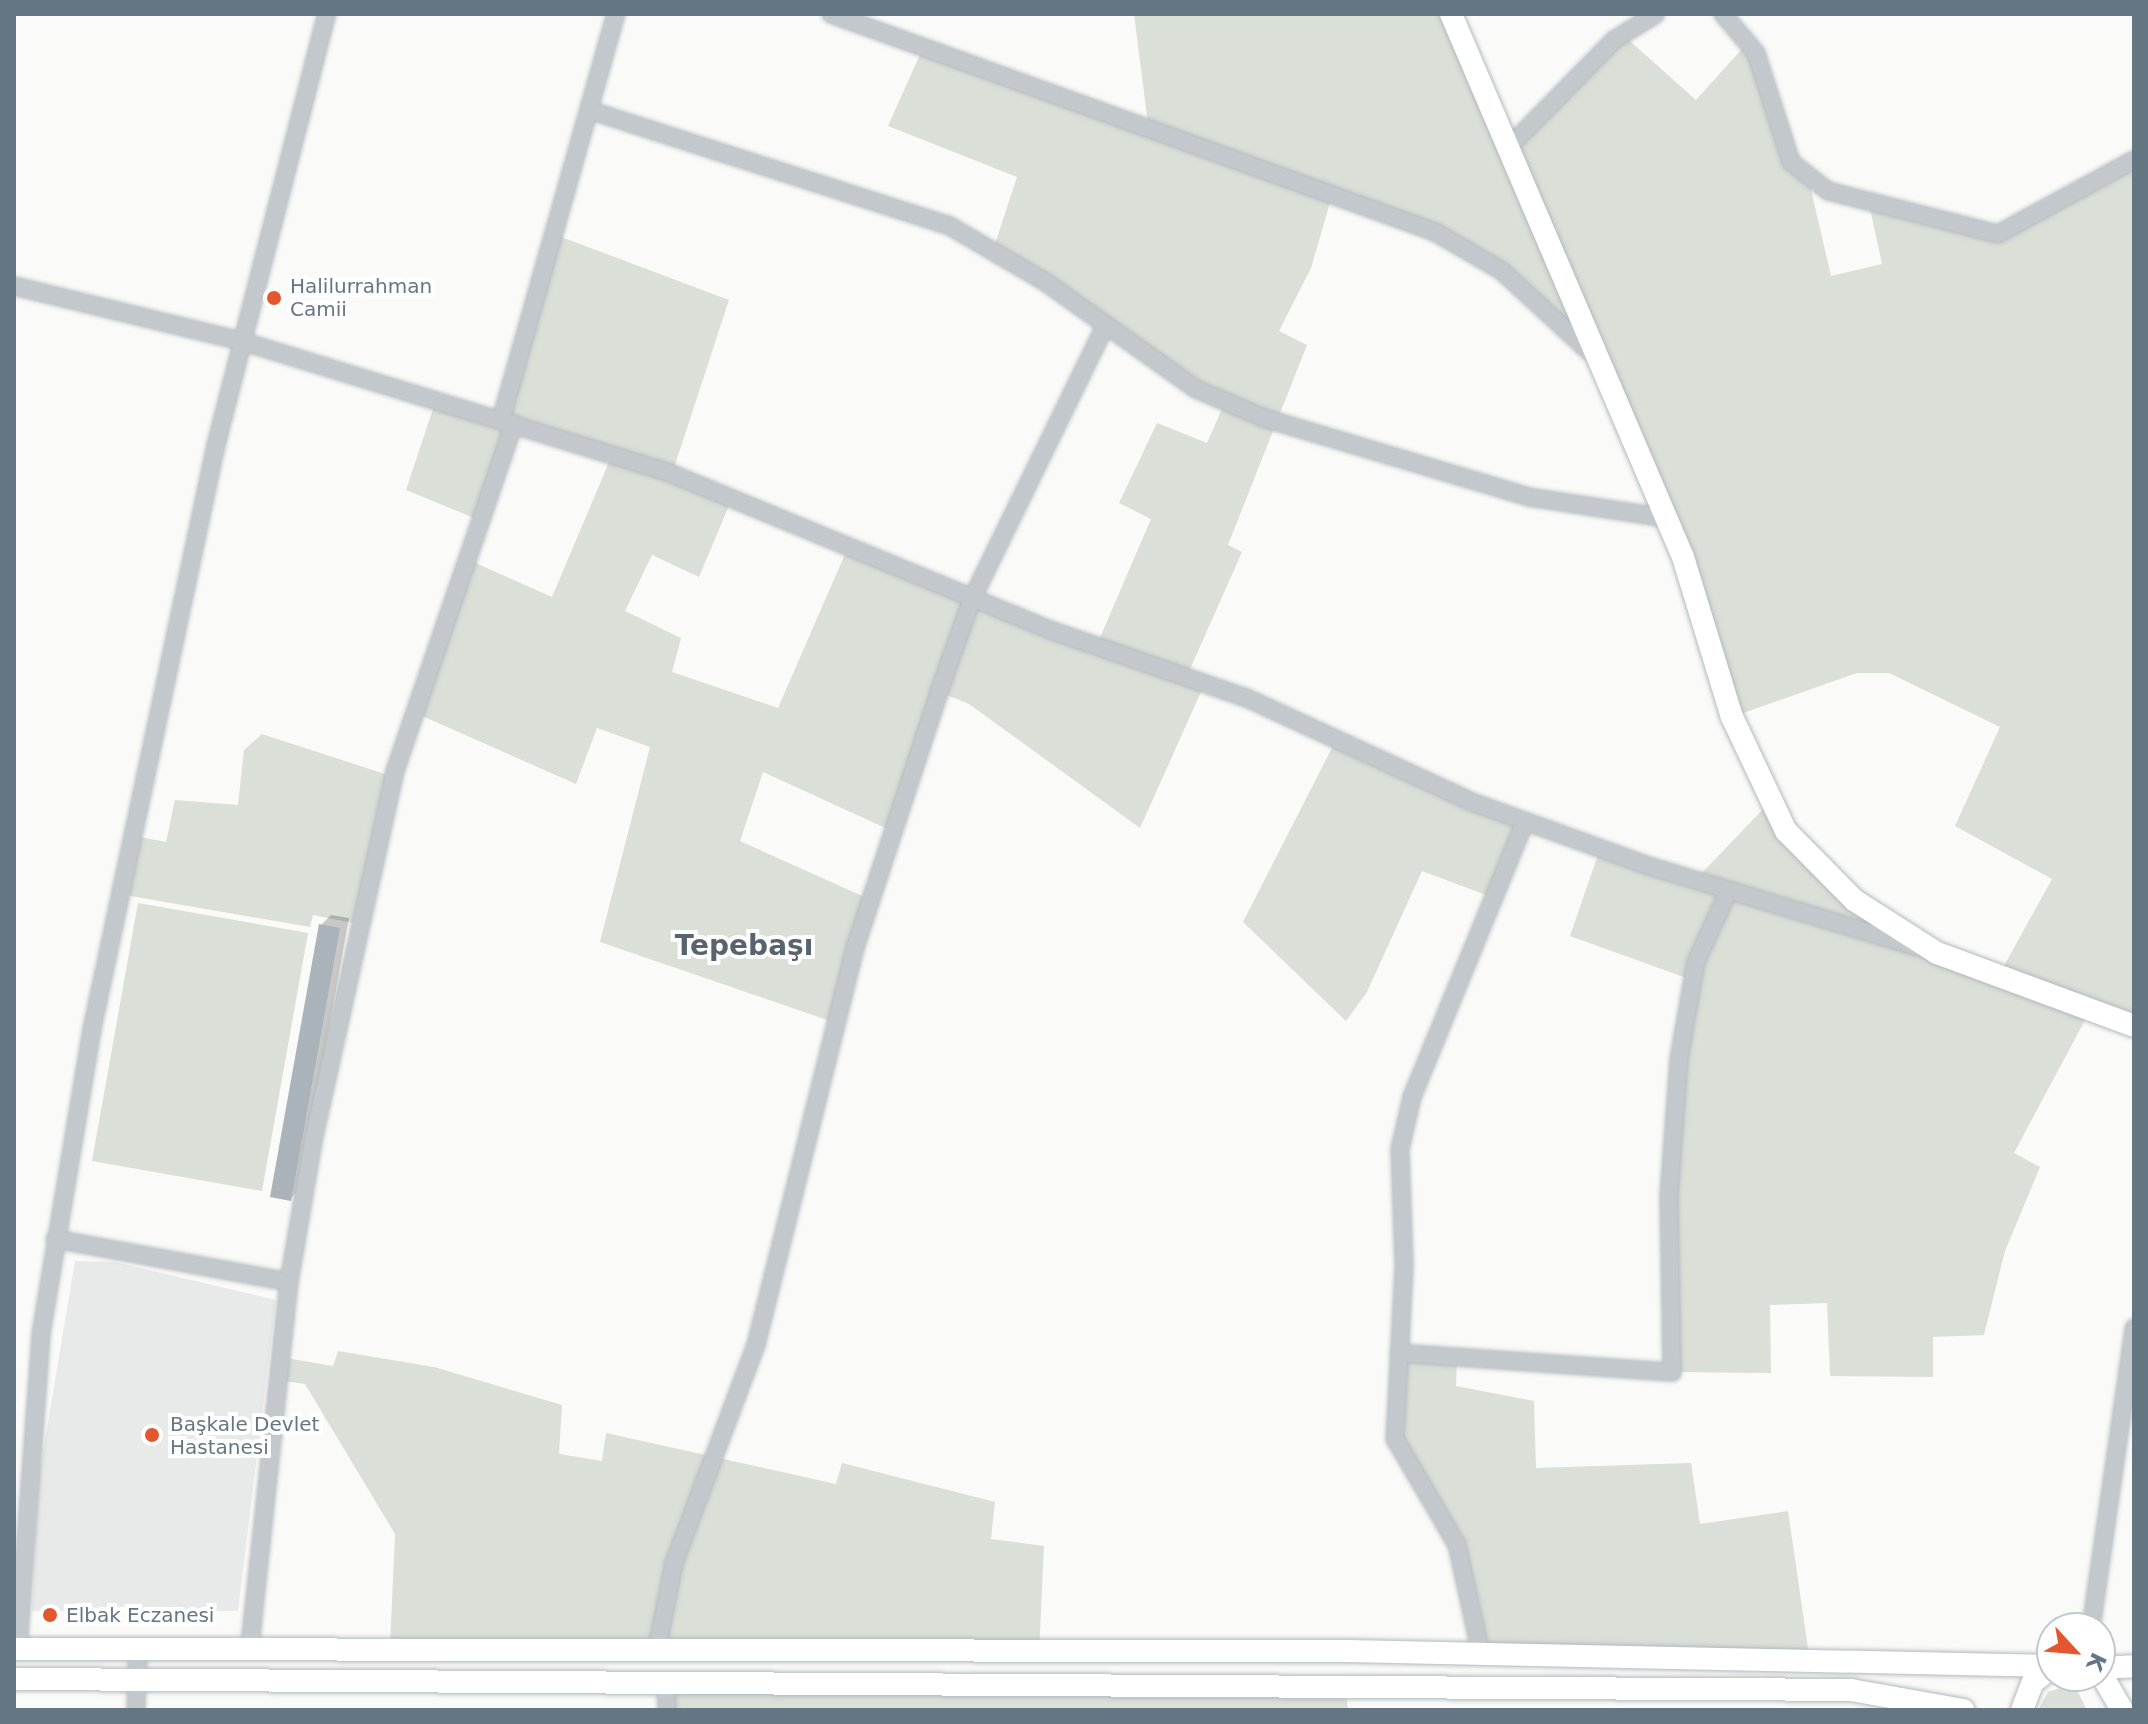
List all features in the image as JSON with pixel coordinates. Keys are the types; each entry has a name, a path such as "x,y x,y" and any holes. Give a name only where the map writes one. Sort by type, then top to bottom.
{"main road":[{"path":"1451,14 1666,518 1732,717 1786,831 1854,900 1937,953 2134,1026"},
{"path":"16,1649 250,1646 1481,1654 2036,1667"},
{"path":"14,1679 1851,1690 1963,1710"},
{"path":"2022,1710 2036,1680"},
{"path":"2112,1692 2122,1710"}],"street":[{"path":"16,1649 30,1429 55,1239 133,822 241,341 327,14"},
{"path":"250,1646 289,1282 395,771 507,422 616,14"},
{"path":"831,14 1435,232 1502,271 1597,359"},
{"path":"1507,149 1604,49 1656,14"},
{"path":"1723,14 1756,53 1791,162 1828,191 1998,234 2134,160"},
{"path":"592,111 921,214 1007,258 1196,389 1293,428 1529,497 1666,518"},
{"path":"14,286 241,341 507,422 733,496 972,599 1247,698 1525,822 1729,890 1937,953"},
{"path":"657,1649 674,1563 775,1280 865,914 972,599 1105,326"},
{"path":"1481,1654 1457,1545 1395,1439 1405,1119 1525,822"},
{"path":"1399,1353 1672,1372 1669,1195 1678,1072 1696,962 1729,890"},
{"path":"55,1239 289,1282"},
{"path":"2093,1612 2134,1328"},
{"path":"136,1710 138,1648"},
{"path":"666,1682 667,1710"}],"shaded area":[{"path":"1134,14 1451,14 1507,149 1622,34 1696,100 1750,40 1770,109 1809,181 1831,276 1882,264 1869,204 1982,235 2134,160 2134,1026 2091,1009 2014,1153 2040,1167 2005,1251 1984,1335 1933,1337 1933,1377 1830,1376 1827,1303 1770,1305 1771,1373 1672,1372 1669,1263 1692,980 1570,936 1600,849 1695,880 1770,802 1854,900 2000,973 2052,879 1955,826 2000,727 1889,673 1857,673 1732,717 1597,359 1488,260 1331,199 1311,268 1279,331 1307,345 1228,545 1242,552 1187,676 1205,683 1140,828 969,704 939,692 892,831 763,772 740,841 869,899 836,1023 600,942 650,747 597,728 576,784 413,712 471,561 552,597 612,455 514,424 484,522 406,490 436,400 501,420 556,235 729,300 672,474 733,496 699,577 652,555 625,611 681,638 672,672 778,708 849,545 1096,647 1151,519 1119,503 1157,423 1207,443 1225,402 993,250 1017,177 888,126 922,50 1149,132"},
{"path":"262,734 394,777 363,925 313,915 310,927 119,894 130,835 166,842 175,800 238,805 244,750"},
{"path":"1337,738 1525,822 1494,898 1422,871 1367,992 1346,1021 1243,922"},
{"path":"138,903 308,933 262,1191 92,1161"},
{"name":"Başkale Devlet Hastanesi","path":"75,1261 115,1262 276,1300 238,1611 32,1611 39,1476"},
{"path":"338,1351 434,1367 562,1405 559,1454 602,1461 606,1433 836,1484 842,1463 995,1502 991,1539 1044,1546 1039,1654 390,1647 395,1534 305,1384 277,1380 280,1357 333,1366"},
{"path":"1399,1353 1457,1358 1456,1386 1534,1401 1536,1468 1691,1463 1700,1524 1788,1511 1810,1662 1481,1654 1463,1563 1400,1454"},
{"path":"666,1682 1345,1685 1348,1710 667,1710"},
{"path":"2048,1692 2078,1692 2087,1710 2038,1710"}],"building":[{"path":"319,924 340,928 291,1201 270,1197"}],"place":[{"name":"Halilurrahman Camii","path":"274,298"},
{"name":"Başkale Devlet Hastanesi","path":"152,1435"},
{"name":"Elbak Eczanesi","path":"50,1615"}],"district":[{"name":"Tepebaşı","path":"744,946"}]}
